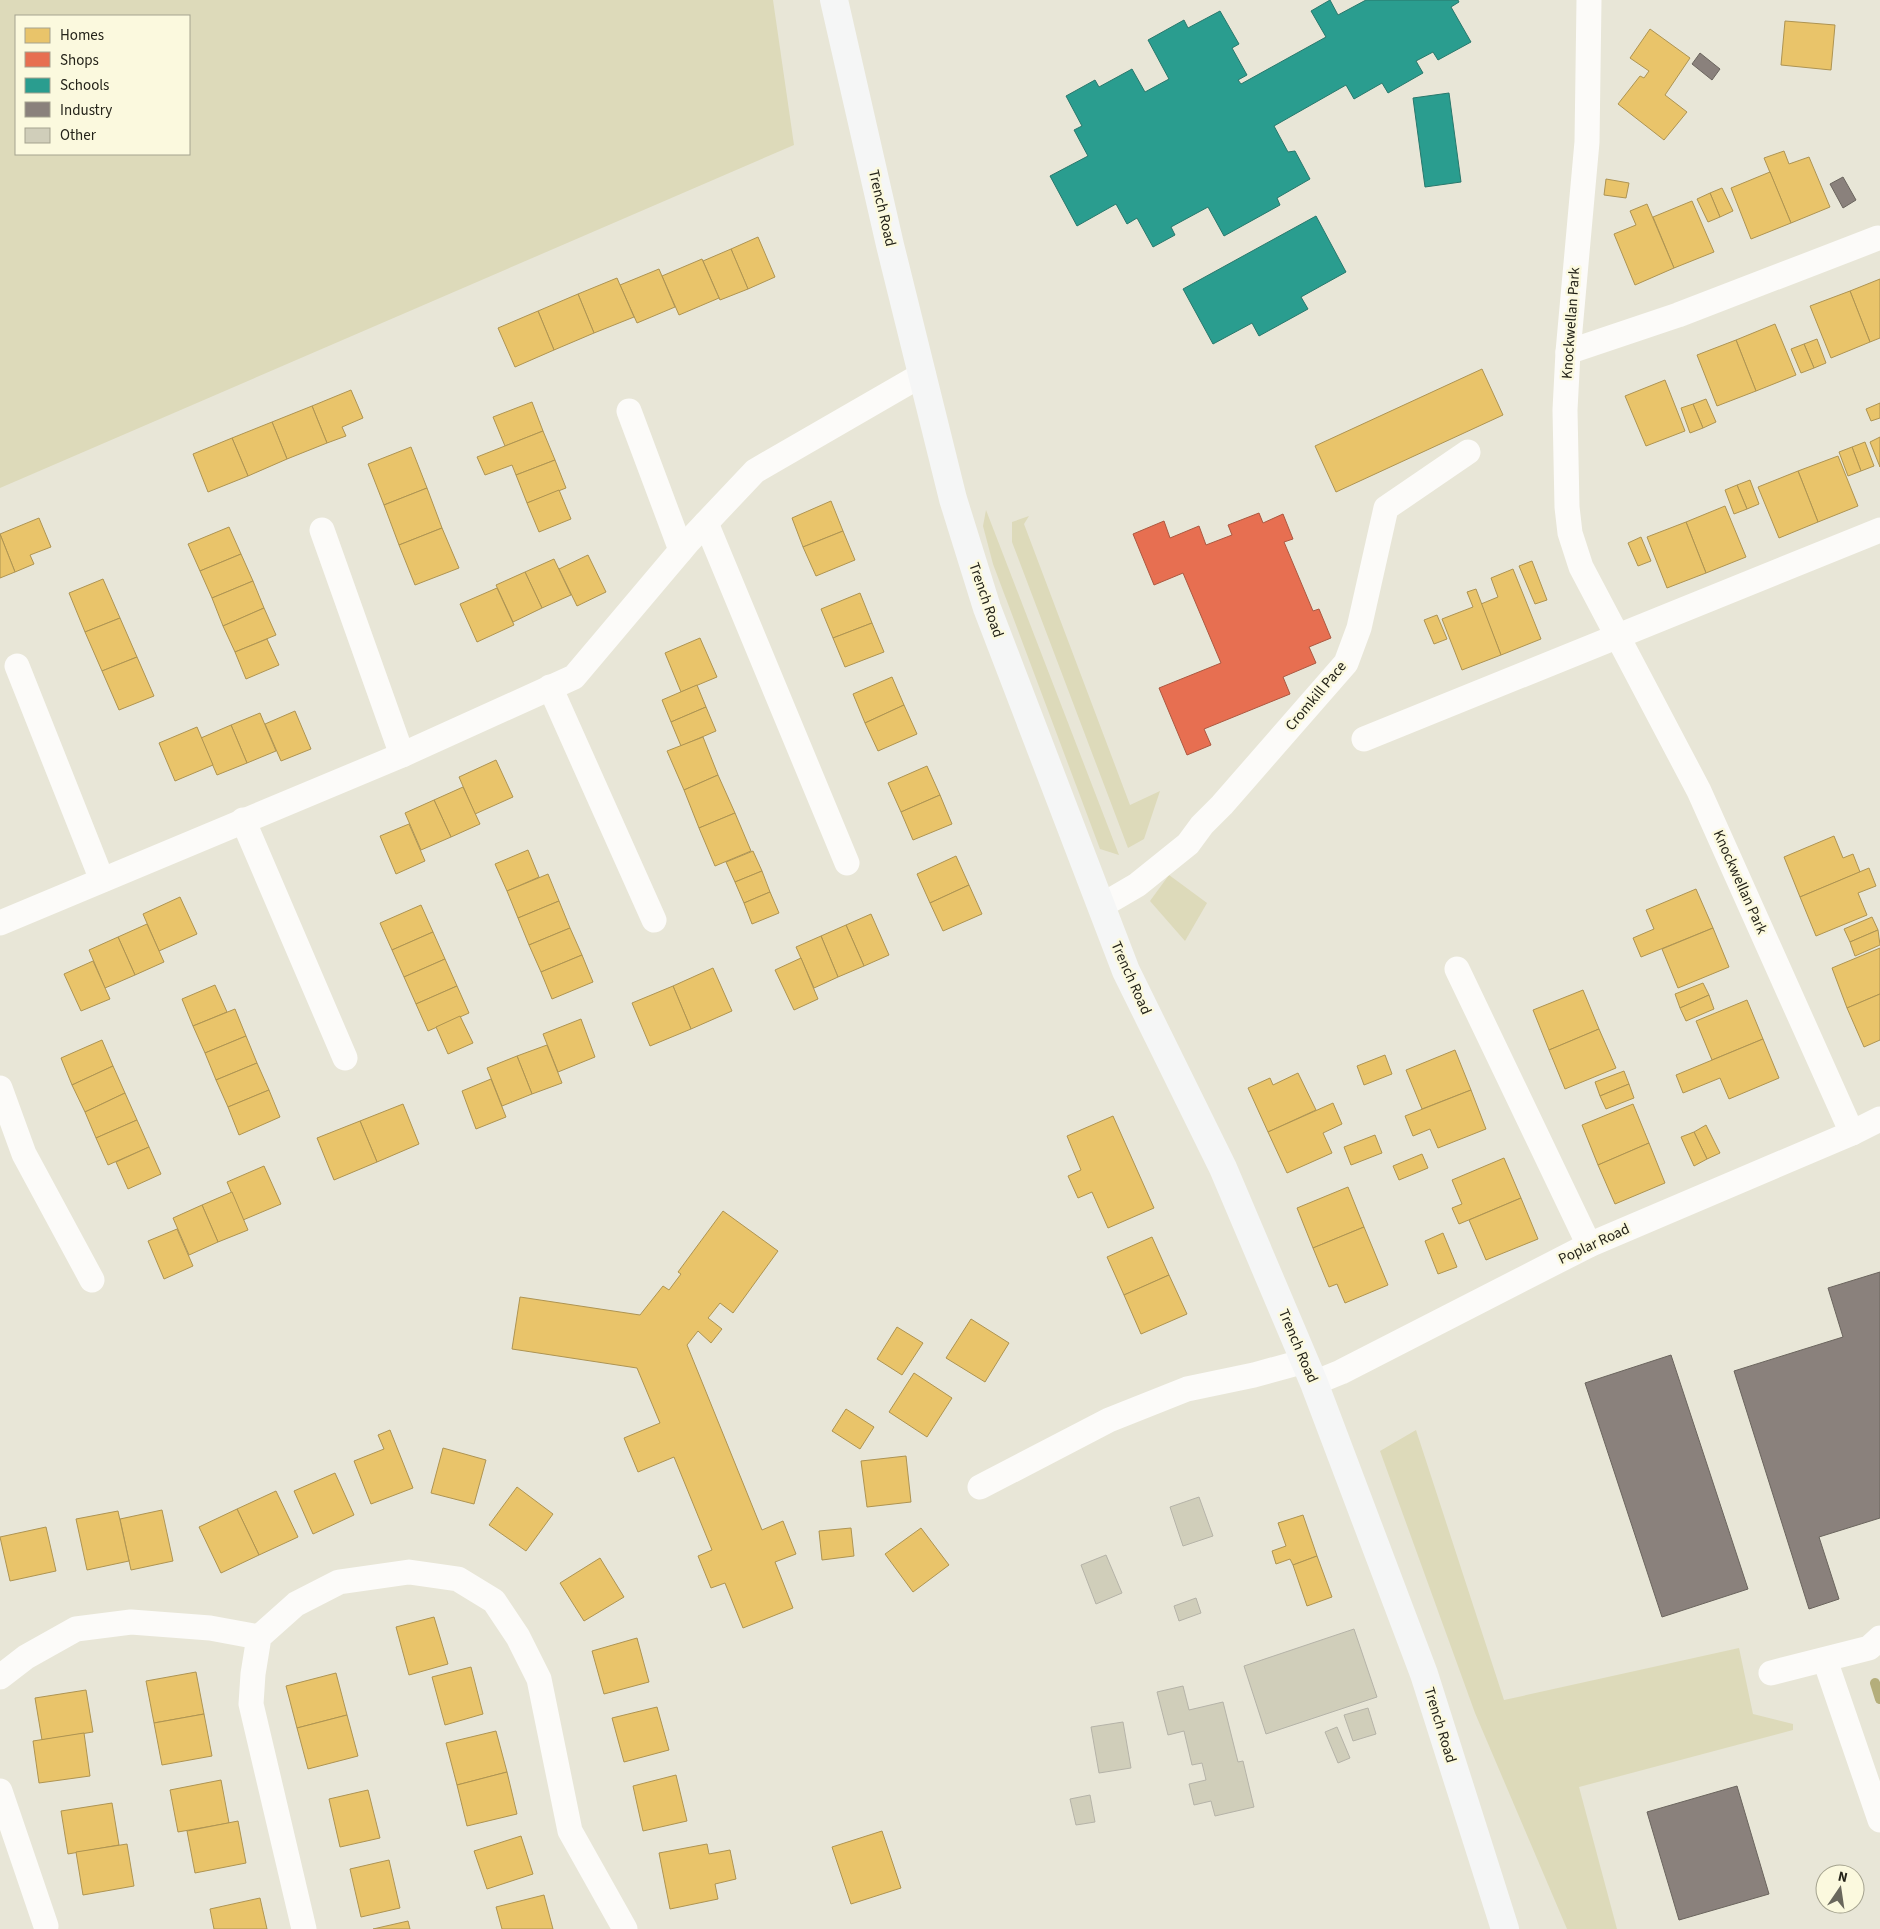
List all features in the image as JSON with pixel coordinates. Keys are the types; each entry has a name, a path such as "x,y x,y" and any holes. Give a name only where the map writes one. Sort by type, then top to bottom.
{"street":[{"name":"Trench Road","path":"834,0 888,236 953,499 987,608 1126,971 1223,1168 1310,1372 1424,1674 1505,1929"},
{"name":"Knockwellan Park","path":"1589,0 1587,142 1568,352 1566,440 1567,507 1570,533 1581,567 1699,791 1852,1133"},
{"path":"1568,352 1678,315 1878,238"},
{"path":"0,923 402,755 574,677 682,550 755,471 923,374"},
{"path":"629,411 682,550"},
{"name":"Cromkill Pace","path":"1101,906 1137,885 1188,844 1202,825 1222,805 1346,663 1359,628 1386,508 1468,452"},
{"path":"706,523 847,863"},
{"path":"322,530 402,755"},
{"path":"1364,739 1880,530"},
{"path":"17,666 102,880"},
{"path":"550,687 654,920"},
{"path":"244,820 346,1058"},
{"path":"1457,969 1589,1245"},
{"path":"0,1088 24,1154 92,1280"},
{"name":"Poplar Road","path":"980,1487 1109,1420 1187,1388 1254,1376 1341,1372 1589,1245 1852,1133 1880,1118"},
{"path":"304,1929 251,1704 253,1674 260,1637 296,1604 339,1582 409,1572 458,1579 494,1601 518,1636 539,1679 570,1831 625,1929"},
{"path":"0,1677 26,1657 76,1629 130,1622 210,1628 260,1637"},
{"path":"1771,1673 1869,1648 1880,1638"},
{"path":"1825,1660 1880,1820"},
{"path":"0,1791 46,1926"}],"shaded area":[{"path":"0,0 773,0 794,145 0,488"},
{"path":"986,510 1119,855 1100,849 993,564 983,526"},
{"path":"1029,516 1024,524 1130,805 1160,791 1144,839 1128,848 1012,542 1012,522"},
{"path":"1169,875 1207,903 1185,941 1150,901"},
{"path":"1416,1430 1504,1700 1739,1648 1753,1714 1793,1724 1793,1730 1579,1787 1617,1929 1567,1929 1475,1713 1380,1451"}],"building: Homes":[{"path":"1785,21 1835,25 1831,70 1781,65"},
{"path":"1650,29 1690,58 1665,95 1687,112 1664,140 1618,104 1640,76 1644,78 1649,71 1630,58"},
{"path":"1784,151 1789,164 1809,157 1830,207 1791,223 1764,158"},
{"path":"1770,172 1791,223 1751,239 1731,188"},
{"path":"1606,179 1629,183 1626,198 1604,195"},
{"path":"1722,188 1733,211 1720,217 1710,193"},
{"path":"1710,193 1720,217 1708,222 1697,199"},
{"path":"1692,201 1714,252 1674,268 1653,217"},
{"path":"1647,204 1674,268 1635,285 1614,234 1636,225 1630,211"},
{"path":"758,237 775,277 748,289 731,249"},
{"path":"731,249 748,289 720,300 703,261"},
{"path":"702,259 719,298 679,315 662,276"},
{"path":"659,269 675,307 637,323 620,285"},
{"path":"617,278 634,317 594,333 578,294"},
{"path":"1880,279 1880,338 1870,342 1850,291"},
{"path":"1850,291 1870,342 1831,358 1810,306"},
{"path":"578,294 594,333 554,350 538,311"},
{"path":"538,311 554,350 515,367 498,328"},
{"path":"1775,324 1796,375 1756,391 1736,340"},
{"path":"1817,339 1826,363 1814,368 1804,344"},
{"path":"1736,340 1756,391 1717,406 1697,355"},
{"path":"1804,344 1814,368 1801,373 1791,349"},
{"path":"1482,369 1503,415 1336,492 1315,446"},
{"path":"1665,380 1685,431 1646,446 1625,396"},
{"path":"351,390 363,418 342,427 346,436 327,443 312,406"},
{"path":"1706,399 1716,422 1703,428 1693,404"},
{"path":"532,402 543,431 505,446 493,417"},
{"path":"1880,403 1880,418 1871,421 1866,409"},
{"path":"1693,404 1703,428 1690,433 1681,408"},
{"path":"312,406 327,443 287,459 272,422"},
{"path":"272,422 287,459 248,476 232,438"},
{"path":"543,431 555,460 516,475 512,465 485,475 477,457"},
{"path":"1880,437 1880,467 1870,442"},
{"path":"232,438 248,476 208,492 193,454"},
{"path":"1865,442 1874,466 1861,471 1852,447"},
{"path":"411,447 427,488 384,505 368,464"},
{"path":"1852,447 1861,471 1848,476 1839,452"},
{"path":"1838,456 1858,506 1818,522 1798,471"},
{"path":"555,460 566,488 527,503 516,475"},
{"path":"1798,471 1818,522 1779,538 1758,487"},
{"path":"1750,480 1759,504 1747,509 1737,485"},
{"path":"1737,485 1747,509 1734,514 1725,490"},
{"path":"427,488 442,528 399,545 384,505"},
{"path":"559,490 571,519 539,532 527,503"},
{"path":"831,501 843,531 803,547 792,518"},
{"path":"1725,506 1746,557 1706,573 1686,522"},
{"path":"39,518 51,547 30,555 34,564 15,572 0,534"},
{"path":"1686,522 1706,573 1667,588 1647,537"},
{"path":"229,527 241,554 200,571 188,544"},
{"path":"442,528 459,568 415,585 399,545"},
{"path":"843,531 855,560 816,576 803,547"},
{"path":"0,534 15,572 0,578"},
{"path":"1641,537 1651,561 1638,566 1628,543"},
{"path":"241,554 253,581 212,598 200,571"},
{"path":"588,555 606,592 577,606 559,569"},
{"path":"554,559 571,595 542,608 525,572"},
{"path":"1532,561 1547,600 1535,604 1519,566"},
{"path":"1513,569 1541,639 1501,655 1481,604 1498,597 1491,578"},
{"path":"525,572 542,608 513,622 496,585"},
{"path":"103,579 120,618 85,632 69,593"},
{"path":"253,581 264,608 223,626 212,598"},
{"path":"497,588 514,625 477,642 460,604"},
{"path":"1476,589 1501,655 1462,670 1442,619 1473,607 1467,592"},
{"path":"860,593 872,623 833,638 821,609"},
{"path":"264,608 276,635 235,652 223,626"},
{"path":"1437,615 1447,639 1434,644 1424,620"},
{"path":"120,618 137,657 102,671 85,632"},
{"path":"872,623 884,652 845,667 833,638"},
{"path":"700,638 717,677 681,692 665,653"},
{"path":"267,639 279,665 246,679 235,652"},
{"path":"137,657 154,696 119,710 102,671"},
{"path":"892,677 904,705 865,723 853,694"},
{"path":"697,685 706,707 671,722 662,700"},
{"path":"904,705 917,734 878,751 865,723"},
{"path":"706,707 716,731 681,746 671,722"},
{"path":"295,711 311,749 281,761 265,724"},
{"path":"260,713 276,751 247,763 231,725"},
{"path":"231,725 247,763 217,775 201,738"},
{"path":"197,727 213,765 175,781 159,743"},
{"path":"703,737 718,775 684,790 667,751"},
{"path":"496,760 513,797 475,814 459,777"},
{"path":"927,766 940,795 901,812 888,783"},
{"path":"718,775 735,813 699,828 684,790"},
{"path":"463,787 480,824 451,837 434,800"},
{"path":"940,795 952,824 913,840 901,812"},
{"path":"434,800 451,837 421,850 405,813"},
{"path":"735,813 751,851 715,866 699,828"},
{"path":"409,824 425,861 396,874 380,836"},
{"path":"1834,836 1843,858 1853,854 1860,872 1800,897 1784,857"},
{"path":"528,850 539,877 507,891 495,864"},
{"path":"753,851 762,871 735,882 726,862"},
{"path":"956,856 969,885 930,903 917,874"},
{"path":"1869,868 1876,886 1858,893 1867,915 1816,936 1800,897"},
{"path":"762,871 770,892 744,903 735,882"},
{"path":"548,874 559,901 518,918 507,891"},
{"path":"969,885 982,914 943,931 930,903"},
{"path":"1696,889 1713,928 1641,957 1633,938 1654,929 1646,910"},
{"path":"770,892 779,913 752,924 744,903"},
{"path":"180,897 197,934 159,951 143,914"},
{"path":"559,901 570,928 529,945 518,918"},
{"path":"421,905 433,932 392,950 380,923"},
{"path":"871,914 889,955 864,966 846,925"},
{"path":"1872,917 1878,930 1850,942 1844,929"},
{"path":"147,924 164,962 135,975 118,937"},
{"path":"846,925 864,966 838,977 821,936"},
{"path":"570,928 582,955 541,972 529,945"},
{"path":"1713,928 1729,967 1678,988 1662,949"},
{"path":"1878,930 1880,945 1855,956 1850,942"},
{"path":"433,932 445,959 404,977 392,950"},
{"path":"821,936 838,977 814,988 796,947"},
{"path":"118,937 135,975 105,988 89,950"},
{"path":"1880,948 1880,994 1847,1008 1832,968"},
{"path":"582,955 593,982 552,999 541,972"},
{"path":"801,958 818,999 794,1010 775,970"},
{"path":"445,959 457,986 416,1004 404,977"},
{"path":"93,961 110,999 81,1011 64,974"},
{"path":"713,968 732,1011 691,1029 673,986"},
{"path":"1703,983 1709,995 1680,1008 1675,994"},
{"path":"215,985 227,1012 193,1026 182,999"},
{"path":"457,986 469,1013 428,1031 416,1004"},
{"path":"673,986 691,1029 650,1046 632,1003"},
{"path":"1583,990 1599,1029 1549,1050 1533,1010"},
{"path":"1880,994 1880,1040 1864,1047 1847,1008"},
{"path":"1709,995 1714,1009 1686,1021 1680,1008"},
{"path":"1747,1000 1763,1039 1712,1060 1696,1021"},
{"path":"235,1009 246,1036 205,1053 193,1026"},
{"path":"460,1016 473,1043 448,1054 436,1027"},
{"path":"581,1019 595,1057 558,1072 543,1034"},
{"path":"1599,1029 1616,1068 1565,1089 1549,1050"},
{"path":"246,1036 257,1063 216,1080 205,1053"},
{"path":"1763,1039 1779,1078 1729,1099 1720,1078 1683,1093 1676,1075"},
{"path":"102,1040 113,1066 72,1085 61,1058"},
{"path":"547,1045 562,1083 532,1094 517,1056"},
{"path":"1455,1050 1471,1090 1422,1109 1406,1070"},
{"path":"1385,1055 1392,1074 1364,1085 1357,1066"},
{"path":"517,1056 532,1094 502,1106 487,1068"},
{"path":"257,1063 269,1090 228,1107 216,1080"},
{"path":"113,1066 125,1093 85,1112 72,1085"},
{"path":"1624,1071 1629,1084 1600,1096 1595,1082"},
{"path":"1298,1073 1316,1110 1268,1132 1248,1088 1270,1078 1273,1085"},
{"path":"491,1079 506,1117 476,1129 462,1091"},
{"path":"1629,1084 1634,1098 1606,1109 1600,1096"},
{"path":"269,1090 280,1117 239,1135 228,1107"},
{"path":"1471,1090 1486,1129 1438,1148 1430,1129 1413,1136 1405,1116"},
{"path":"125,1093 137,1120 96,1138 85,1112"},
{"path":"1333,1103 1342,1124 1323,1133 1332,1153 1287,1173 1268,1132"},
{"path":"403,1104 419,1144 377,1162 360,1121"},
{"path":"1633,1104 1649,1143 1598,1165 1582,1125"},
{"path":"1113,1116 1154,1208 1108,1228 1092,1192 1078,1198 1068,1176 1081,1170 1067,1136"},
{"path":"137,1120 149,1147 108,1165 96,1138"},
{"path":"360,1121 377,1162 334,1180 317,1138"},
{"path":"1706,1125 1720,1153 1707,1159 1694,1132"},
{"path":"1694,1132 1707,1159 1694,1166 1681,1137"},
{"path":"1375,1135 1382,1153 1351,1165 1344,1147"},
{"path":"1649,1143 1665,1183 1615,1204 1598,1165"},
{"path":"149,1147 161,1174 128,1189 116,1162"},
{"path":"1422,1154 1428,1168 1399,1180 1393,1166"},
{"path":"1504,1158 1521,1198 1459,1224 1452,1208 1462,1204 1452,1180"},
{"path":"264,1166 281,1204 243,1220 227,1182"},
{"path":"1348,1187 1364,1227 1313,1248 1297,1208"},
{"path":"232,1192 248,1230 218,1242 202,1205"},
{"path":"1521,1198 1538,1239 1486,1260 1469,1220"},
{"path":"202,1205 218,1242 189,1255 173,1218"},
{"path":"723,1211 778,1251 733,1313 720,1303 708,1318 722,1329 711,1343 698,1331 687,1345 762,1530 783,1521 796,1554 775,1562 793,1608 743,1628 725,1583 711,1588 698,1556 712,1550 674,1457 638,1472 624,1438 660,1423 637,1368 512,1349 520,1297 640,1315 663,1286 669,1290 681,1274 678,1272"},
{"path":"1364,1227 1388,1285 1345,1303 1337,1284 1329,1287 1313,1248"},
{"path":"177,1229 193,1266 164,1279 148,1241"},
{"path":"1443,1233 1457,1267 1438,1274 1425,1241"},
{"path":"1152,1237 1169,1275 1124,1295 1107,1257"},
{"path":"1169,1275 1187,1314 1141,1334 1124,1295"},
{"path":"971,1319 1009,1343 985,1382 946,1358"},
{"path":"897,1327 923,1343 902,1375 877,1359"},
{"path":"914,1373 952,1398 927,1437 889,1412"},
{"path":"846,1409 874,1427 860,1449 832,1431"},
{"path":"390,1430 413,1488 371,1504 354,1461 384,1449 378,1435"},
{"path":"443,1448 486,1460 474,1504 431,1493"},
{"path":"906,1456 911,1502 867,1507 861,1461"},
{"path":"335,1473 354,1515 313,1534 294,1491"},
{"path":"517,1487 553,1514 526,1551 489,1525"},
{"path":"276,1491 298,1537 259,1555 237,1509"},
{"path":"237,1509 259,1555 221,1573 199,1527"},
{"path":"162,1510 173,1561 131,1570 120,1519"},
{"path":"118,1511 129,1561 87,1570 76,1519"},
{"path":"1303,1515 1317,1556 1293,1565 1290,1559 1276,1564 1272,1551 1286,1546 1278,1523"},
{"path":"46,1527 56,1571 10,1581 0,1537"},
{"path":"851,1528 854,1556 822,1560 819,1531"},
{"path":"921,1528 949,1565 913,1592 885,1554"},
{"path":"1317,1556 1332,1597 1307,1606 1293,1565"},
{"path":"600,1558 624,1597 584,1621 560,1583"},
{"path":"434,1617 448,1664 409,1675 396,1627"},
{"path":"637,1638 649,1682 604,1694 592,1651"},
{"path":"471,1667 483,1714 445,1725 432,1677"},
{"path":"196,1672 204,1714 154,1723 146,1681"},
{"path":"336,1673 347,1715 297,1728 286,1686"},
{"path":"86,1690 93,1732 42,1740 35,1698"},
{"path":"657,1707 669,1750 624,1762 612,1718"},
{"path":"204,1714 212,1756 162,1765 154,1723"},
{"path":"347,1715 358,1756 308,1769 297,1728"},
{"path":"496,1731 507,1772 457,1785 446,1743"},
{"path":"84,1733 90,1776 39,1783 33,1741"},
{"path":"507,1772 517,1814 467,1826 457,1785"},
{"path":"676,1775 687,1821 643,1831 633,1786"},
{"path":"221,1780 229,1823 178,1832 170,1790"},
{"path":"368,1790 380,1838 340,1847 329,1799"},
{"path":"112,1803 119,1845 68,1854 61,1811"},
{"path":"238,1821 246,1863 195,1873 187,1831"},
{"path":"882,1831 901,1888 851,1904 832,1847"},
{"path":"521,1836 533,1874 487,1889 474,1851"},
{"path":"127,1844 134,1886 83,1895 76,1852"},
{"path":"707,1844 709,1854 730,1850 736,1879 715,1884 718,1899 670,1909 659,1853"},
{"path":"389,1860 400,1908 361,1917 350,1869"},
{"path":"544,1895 553,1929 502,1929 496,1907"},
{"path":"260,1898 267,1929 214,1929 210,1909"},
{"path":"408,1921 410,1929 373,1929"}],"building: Shops":[{"path":"1259,513 1263,523 1283,514 1293,539 1284,542 1313,611 1319,609 1331,638 1309,647 1316,663 1283,677 1290,694 1204,729 1211,745 1187,755 1159,688 1221,663 1183,573 1154,585 1133,534 1164,521 1170,538 1199,526 1206,545 1232,535 1228,525"}],"building: Schools":[{"path":"1330,0 1338,15 1366,0 1458,0 1459,2 1451,7 1471,42 1438,60 1433,52 1416,61 1423,73 1388,93 1382,83 1354,99 1346,85 1274,126 1288,152 1295,151 1310,179 1277,198 1280,205 1224,236 1208,207 1171,227 1175,235 1153,247 1137,218 1127,224 1116,204 1077,226 1050,176 1088,156 1074,130 1082,126 1066,96 1095,80 1099,87 1132,69 1145,92 1169,79 1148,40 1184,20 1188,28 1220,11 1239,44 1232,48 1247,75 1238,80 1241,84 1326,37 1311,11"},
{"path":"1449,93 1461,182 1425,187 1413,98"},
{"path":"1316,216 1346,272 1301,297 1308,309 1259,336 1252,323 1213,344 1183,289"}],"building: Industry":[{"path":"1700,53 1720,69 1712,80 1692,64"},
{"path":"1843,177 1856,200 1843,208 1830,184"},
{"path":"1880,1272 1880,1518 1819,1537 1839,1599 1809,1609 1734,1371 1843,1337 1828,1288"},
{"path":"1671,1355 1748,1589 1662,1617 1585,1383"},
{"path":"1737,1786 1769,1894 1679,1920 1647,1812"}],"building: Other":[{"path":"1199,1497 1213,1536 1183,1546 1170,1507"},
{"path":"1106,1555 1122,1593 1096,1604 1081,1565"},
{"path":"1196,1598 1201,1613 1179,1621 1174,1606"},
{"path":"1354,1629 1377,1697 1266,1734 1244,1666"},
{"path":"1183,1686 1189,1710 1223,1702 1238,1762 1243,1761 1254,1807 1215,1816 1211,1801 1194,1805 1189,1784 1206,1780 1202,1763 1192,1765 1184,1731 1168,1735 1157,1692"},
{"path":"1368,1708 1376,1734 1353,1741 1344,1715"},
{"path":"1123,1722 1131,1768 1099,1773 1091,1727"},
{"path":"1337,1727 1350,1758 1338,1763 1325,1732"},
{"path":"1090,1795 1095,1822 1076,1825 1070,1799"}],"waterway":[{"path":"1875,1683 1880,1699"}]}
